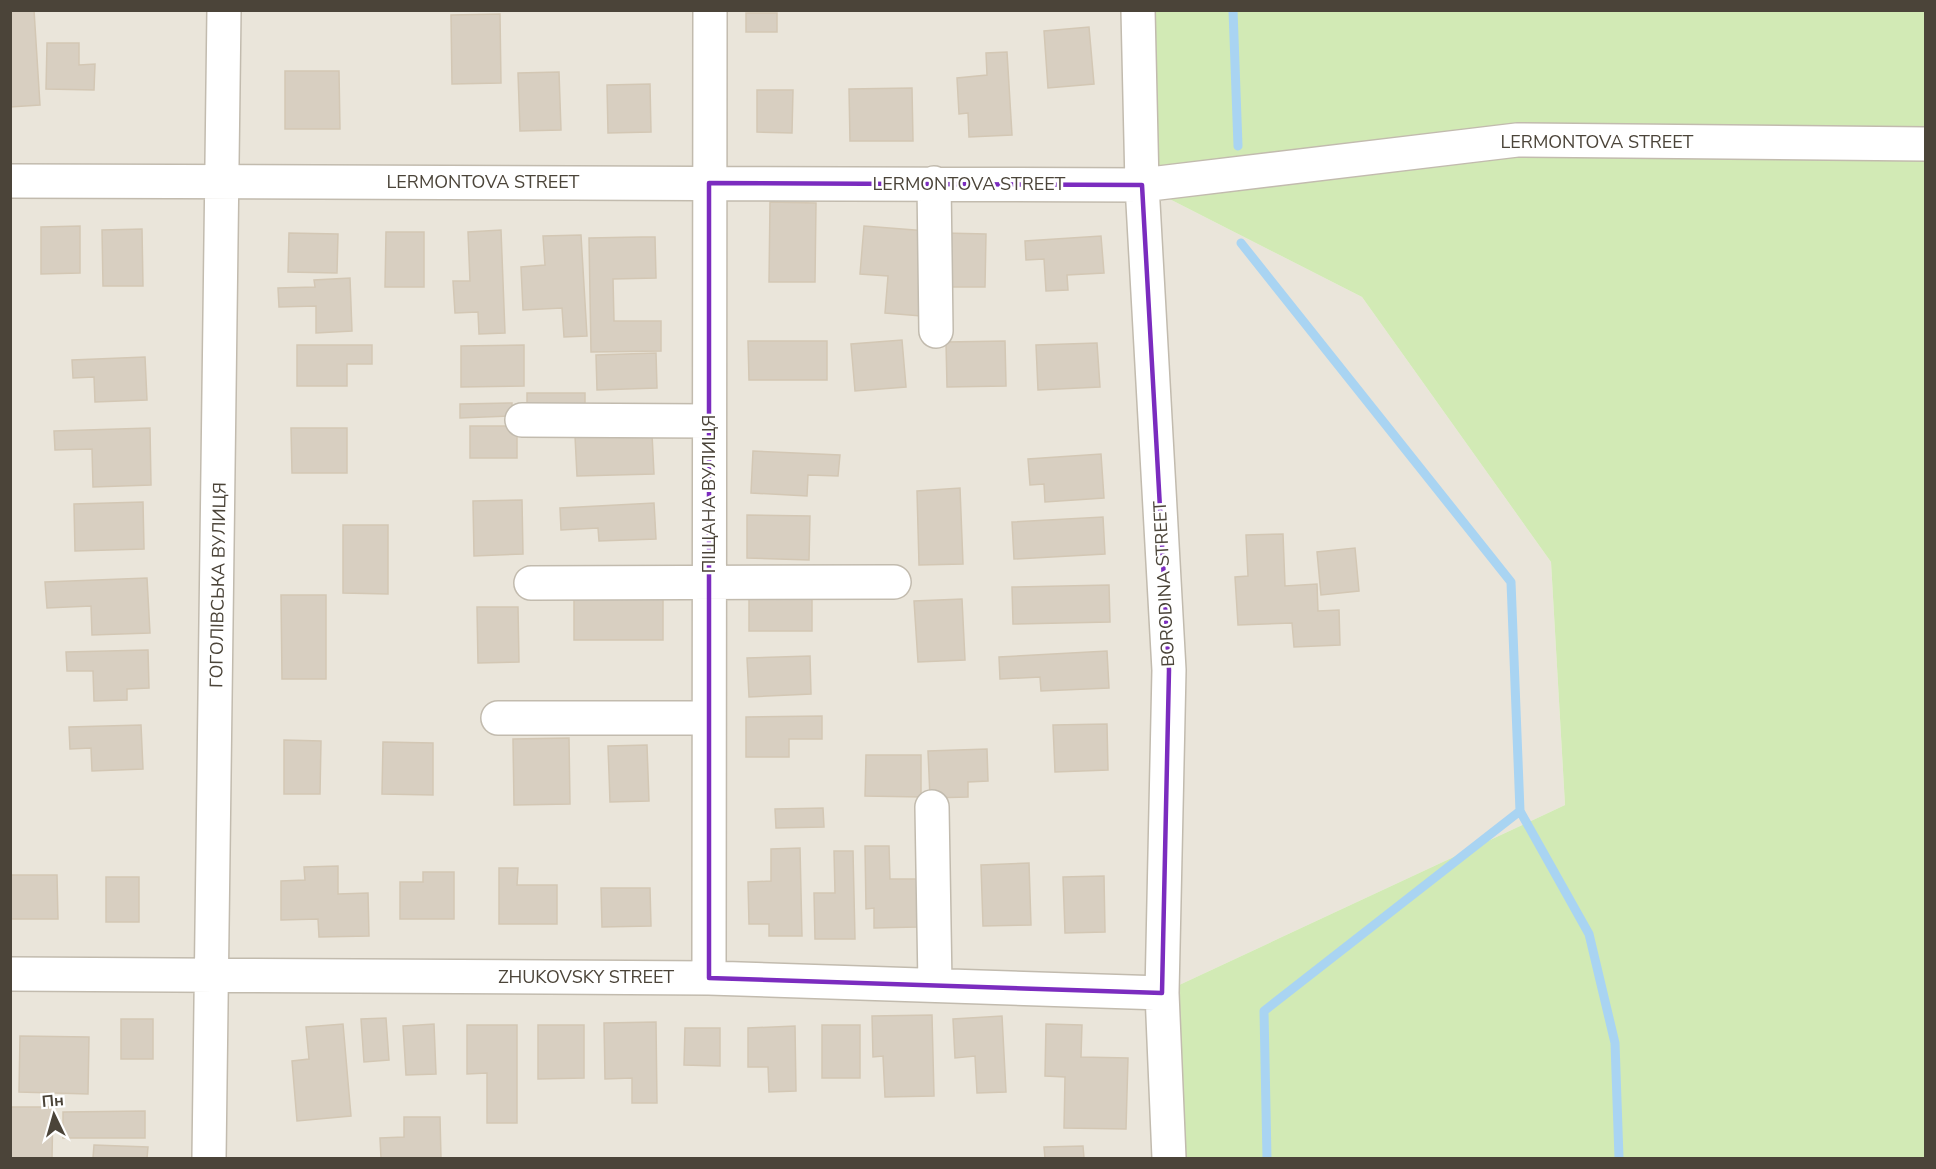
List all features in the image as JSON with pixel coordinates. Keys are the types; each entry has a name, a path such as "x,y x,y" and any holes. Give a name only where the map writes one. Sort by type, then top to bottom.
{"street":[{"name":"ГОГОЛІВСЬКА ВУЛИЦЯ","path":"209,1158 224,182 224,10"},
{"name":"ПІЩАНА ВУЛИЦЯ","path":"709,978 710,10"},
{"name":"BORODINA STREET","path":"1138,10 1142,185 1169,670 1162,993 1169,1158"},
{"name":"LERMONTOVA STREET","path":"10,181 1142,185 1517,140 1926,144"},
{"path":"934,183 936,331"},
{"path":"522,420 709,421"},
{"path":"531,583 894,582"},
{"path":"498,718 709,718"},
{"path":"932,807 935,985"},
{"name":"ZHUKOVSKY STREET","path":"10,974 709,978 1162,993"}],"highlighted area":[{"path":"709,183 1142,185 1169,670 1162,993 709,978"}],"shaded area":[{"path":"10,11 1138,11 1142,185 1362,297 1551,562 1565,805 1162,993 1169,1158 11,1158"}],"green space":[{"path":"1138,11 1925,11 1925,1158 1169,1158 1162,993 1565,805 1551,562 1362,297 1142,185"}],"building":[{"path":"10,10 34,10 40,105 10,107"},
{"path":"746,13 777,13 777,32 746,32"},
{"path":"500,14 501,83 452,84 451,15"},
{"path":"1089,27 1094,84 1048,88 1044,31"},
{"path":"47,43 79,43 79,65 95,64 94,90 46,89"},
{"path":"1007,52 1012,135 969,137 968,113 959,114 957,78 987,75 986,53"},
{"path":"285,71 339,71 340,129 285,129"},
{"path":"559,72 561,130 520,131 518,73"},
{"path":"650,84 651,132 608,133 607,85"},
{"path":"912,88 913,141 850,141 849,89"},
{"path":"757,90 793,90 792,133 757,132"},
{"path":"770,202 816,203 815,282 769,282"},
{"path":"80,226 80,273 41,274 41,227"},
{"path":"864,226 927,231 921,316 885,313 888,276 860,274"},
{"path":"142,229 143,286 103,286 102,230"},
{"path":"501,230 505,333 479,334 478,312 455,313 453,281 470,281 468,232"},
{"path":"386,232 424,232 424,287 385,287"},
{"path":"289,233 338,234 337,273 288,272"},
{"path":"944,233 986,234 985,287 943,287"},
{"path":"581,235 587,336 564,337 562,308 523,310 521,267 545,265 543,236"},
{"path":"1101,236 1104,273 1067,275 1068,290 1046,291 1044,259 1026,260 1025,241"},
{"path":"655,237 656,278 613,279 614,321 661,321 661,351 591,352 589,238"},
{"path":"350,278 352,331 316,333 316,306 279,307 278,288 315,287 314,280"},
{"path":"902,340 906,387 855,391 851,344"},
{"path":"748,341 827,341 827,380 749,380"},
{"path":"1005,341 1006,386 947,387 946,342"},
{"path":"1097,343 1100,387 1038,390 1036,345"},
{"path":"297,345 372,345 372,364 347,364 347,386 297,386"},
{"path":"524,345 524,386 461,387 461,346"},
{"path":"656,353 657,388 597,390 596,355"},
{"path":"145,357 147,400 95,402 94,377 73,378 72,360"},
{"path":"527,393 585,393 585,408 527,409"},
{"path":"512,403 512,416 460,418 460,404"},
{"path":"470,426 517,426 517,458 470,458"},
{"path":"150,428 151,485 93,487 92,449 55,450 54,431"},
{"path":"291,428 347,428 347,473 292,473"},
{"path":"652,434 654,474 577,476 575,436"},
{"path":"753,451 840,455 838,476 808,475 807,496 751,493"},
{"path":"1101,454 1104,498 1045,502 1044,484 1030,485 1028,459"},
{"path":"960,488 963,564 919,565 917,491"},
{"path":"522,500 523,554 474,556 473,501"},
{"path":"143,502 144,549 75,551 74,504"},
{"path":"654,503 656,539 599,541 598,528 561,530 560,508"},
{"path":"747,515 810,516 809,560 747,558"},
{"path":"1103,517 1105,554 1014,559 1012,522"},
{"path":"343,525 388,525 388,594 343,593"},
{"path":"1283,534 1285,586 1317,584 1318,611 1339,610 1340,645 1294,647 1292,623 1238,625 1235,577 1248,576 1246,535"},
{"path":"1355,548 1359,591 1321,595 1317,552"},
{"path":"147,578 150,633 92,635 91,606 47,608 45,582"},
{"path":"1109,585 1110,622 1013,624 1012,587"},
{"path":"749,592 812,592 812,631 749,631"},
{"path":"281,595 326,595 326,679 282,679"},
{"path":"574,596 663,596 663,640 574,640"},
{"path":"962,599 965,660 918,662 914,601"},
{"path":"477,607 518,607 519,662 478,663"},
{"path":"148,650 149,688 127,689 127,700 94,701 93,671 67,671 66,652"},
{"path":"1107,651 1109,688 1041,691 1040,677 1000,679 999,657"},
{"path":"810,656 811,694 749,697 747,658"},
{"path":"822,716 822,739 789,739 789,757 746,757 746,717"},
{"path":"1107,724 1108,770 1055,772 1053,725"},
{"path":"141,725 143,769 92,771 91,748 70,749 69,727"},
{"path":"569,738 570,804 514,805 513,739"},
{"path":"284,740 321,741 320,794 284,794"},
{"path":"383,742 433,743 433,795 382,794"},
{"path":"647,745 649,801 610,802 608,746"},
{"path":"987,749 988,781 968,782 968,797 930,798 928,751"},
{"path":"866,755 921,755 921,797 865,796"},
{"path":"823,808 824,827 776,828 775,809"},
{"path":"865,846 889,846 890,879 917,879 917,927 874,928 874,908 866,909"},
{"path":"800,848 802,936 769,936 769,924 749,924 748,882 771,881 771,849"},
{"path":"834,851 853,851 855,939 815,939 814,893 835,893"},
{"path":"1029,863 1031,925 983,926 981,865"},
{"path":"338,866 338,894 368,893 369,936 319,937 318,919 281,920 281,881 305,880 304,867"},
{"path":"499,868 518,868 517,885 557,885 557,924 499,924"},
{"path":"423,872 454,872 454,919 400,919 400,882 423,882"},
{"path":"10,875 57,875 58,919 10,919"},
{"path":"1104,876 1105,932 1065,933 1063,877"},
{"path":"106,877 139,877 139,922 106,922"},
{"path":"601,888 650,888 651,926 602,927"},
{"path":"932,1015 934,1096 885,1097 883,1056 873,1057 872,1016"},
{"path":"1002,1016 1006,1092 977,1093 975,1056 955,1058 953,1019"},
{"path":"386,1018 389,1060 364,1062 361,1019"},
{"path":"121,1019 153,1019 153,1059 121,1059"},
{"path":"656,1022 657,1103 632,1103 632,1078 605,1079 604,1023"},
{"path":"343,1024 351,1116 297,1121 292,1061 309,1059 306,1027"},
{"path":"434,1024 436,1074 406,1075 403,1026"},
{"path":"1046,1024 1082,1025 1081,1057 1128,1058 1126,1129 1064,1128 1065,1077 1045,1076"},
{"path":"467,1025 517,1025 517,1123 487,1123 487,1073 467,1074"},
{"path":"538,1025 584,1025 584,1078 538,1079"},
{"path":"822,1025 860,1025 860,1078 822,1078"},
{"path":"795,1026 796,1091 769,1092 768,1067 748,1067 748,1028"},
{"path":"685,1028 720,1028 720,1066 684,1065"},
{"path":"20,1036 89,1037 88,1094 19,1092"},
{"path":"10,1107 53,1107 52,1158 10,1158"},
{"path":"145,1111 145,1138 63,1138 63,1112"},
{"path":"404,1117 440,1117 441,1158 381,1158 380,1138 404,1137"},
{"path":"94,1145 148,1147 147,1158 93,1158"},
{"path":"1083,1146 1084,1158 1045,1158 1044,1147"}],"waterway":[{"path":"1233,10 1238,146"},
{"path":"1241,243 1511,582 1520,811 1264,1011 1267,1158"},
{"path":"1520,811 1589,934 1615,1043 1619,1158"}]}
